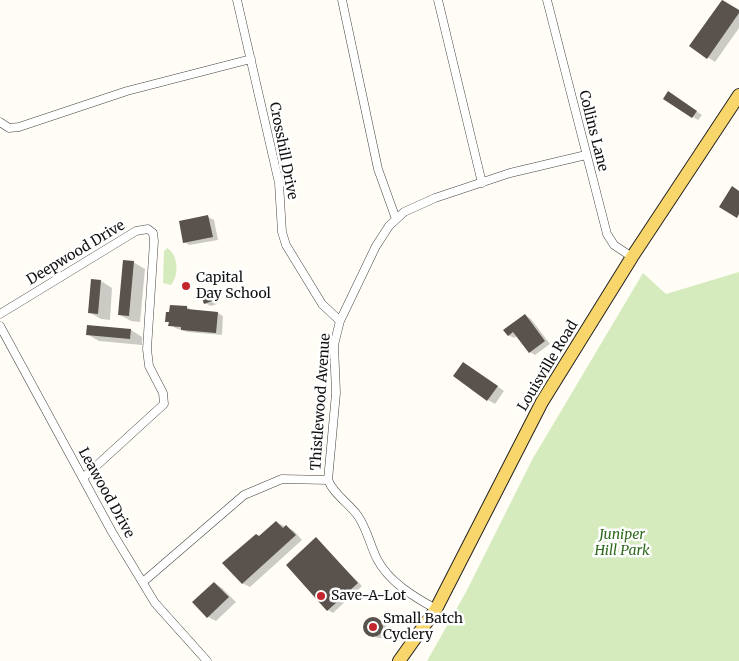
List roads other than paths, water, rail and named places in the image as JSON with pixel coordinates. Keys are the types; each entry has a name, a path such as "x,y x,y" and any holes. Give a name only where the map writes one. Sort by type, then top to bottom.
{"main road":[{"name":"Louisville Road","path":"399,661 436,609 542,402 632,257 739,96"}],"street":[{"name":"Crosshill Drive","path":"237,0 279,183 282,232 286,245 322,304 340,321"},
{"path":"342,0 378,169 396,219"},
{"path":"438,0 482,183"},
{"name":"Collins Lane","path":"547,0 606,234 614,245 632,257"},
{"path":"0,122 10,128 19,127 127,91 251,59"},
{"name":"Thistlewood Avenue","path":"436,609 406,590 387,573 377,558 358,517 335,492 328,480 336,393 334,345 340,321 376,246 396,219 418,204 482,183 586,155"},
{"name":"Deepwood Drive","path":"0,314 136,231 144,229 153,233 147,349 150,366 163,393 164,404 83,478"},
{"name":"Leawood Drive","path":"0,326 83,478 160,611 207,661"},
{"path":"143,582 244,495 269,483 288,478 328,480"}],"place":[{"name":"Capital Day School","path":"186,286"},
{"name":"Save-A-Lot","path":"321,596"},
{"name":"Small Batch Cyclery","path":"373,627"}],"park label":[{"name":"Juniper Hill Park","path":"622,544"}]}
